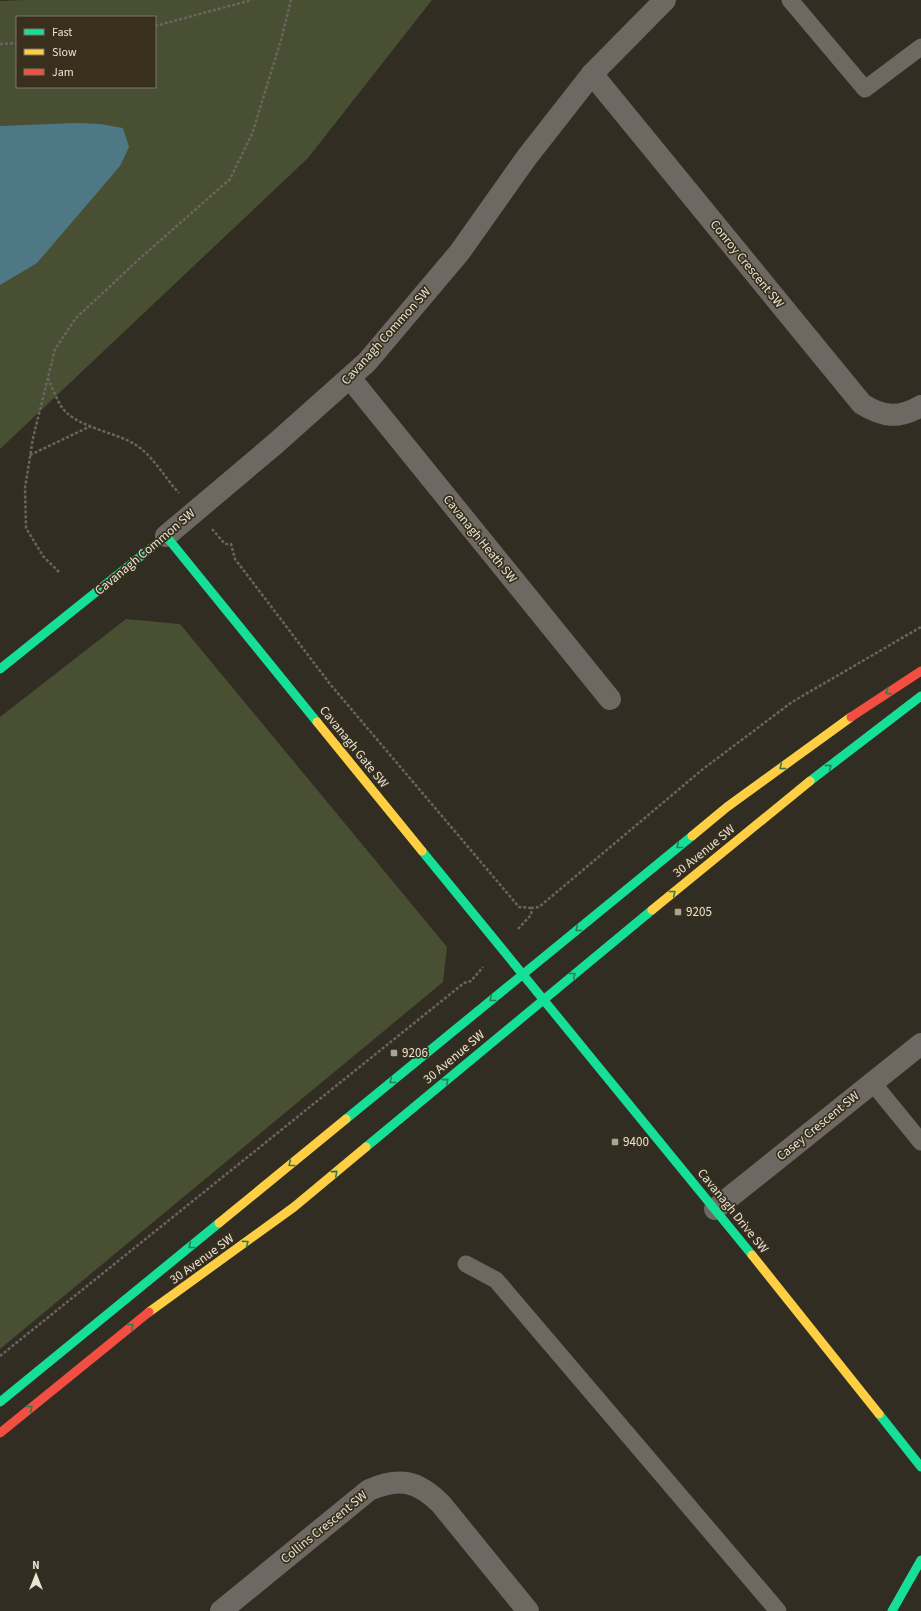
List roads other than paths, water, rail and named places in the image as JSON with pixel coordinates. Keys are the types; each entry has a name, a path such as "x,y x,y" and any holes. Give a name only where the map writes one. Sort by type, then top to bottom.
{"main road":[{"name":"Cavanagh Common SW","path":"0,669 166,536"},
{"name":"Cavanagh Gate SW","path":"166,536 523,974"},
{"name":"30 Avenue SW","path":"0,1402 727,807 835,727 921,671"},
{"name":"30 Avenue SW","path":"0,1433 139,1319 294,1207 816,776 921,696"},
{"name":"Cavanagh Drive SW","path":"523,974 715,1209 921,1467"},
{"path":"892,1611 921,1560"}],"street":[{"name":"Cavanagh Common SW","path":"166,536 275,444 367,362 459,253 527,157 592,74 665,0"},
{"name":"Conroy Crescent SW","path":"592,74 862,404 877,413 884,415 900,415 921,406"},
{"name":"Cavanagh Heath SW","path":"350,378 610,699"},
{"name":"Casey Crescent SW","path":"715,1209 921,1044"},
{"name":"Collins Crescent SW","path":"221,1611 369,1490 383,1484 403,1482 429,1492 441,1504 528,1611"}],"lane":[{"path":"790,0 865,89 921,47"},
{"path":"872,1082 921,1142"},
{"path":"466,1264 496,1280 778,1611"}],"water":[{"path":"76,123 100,124 123,128 129,147 120,166 37,263 0,285 0,126"}],"place":[{"name":"9205","path":"678,912"},
{"name":"9206","path":"394,1053"},
{"name":"9400","path":"615,1142"}]}
